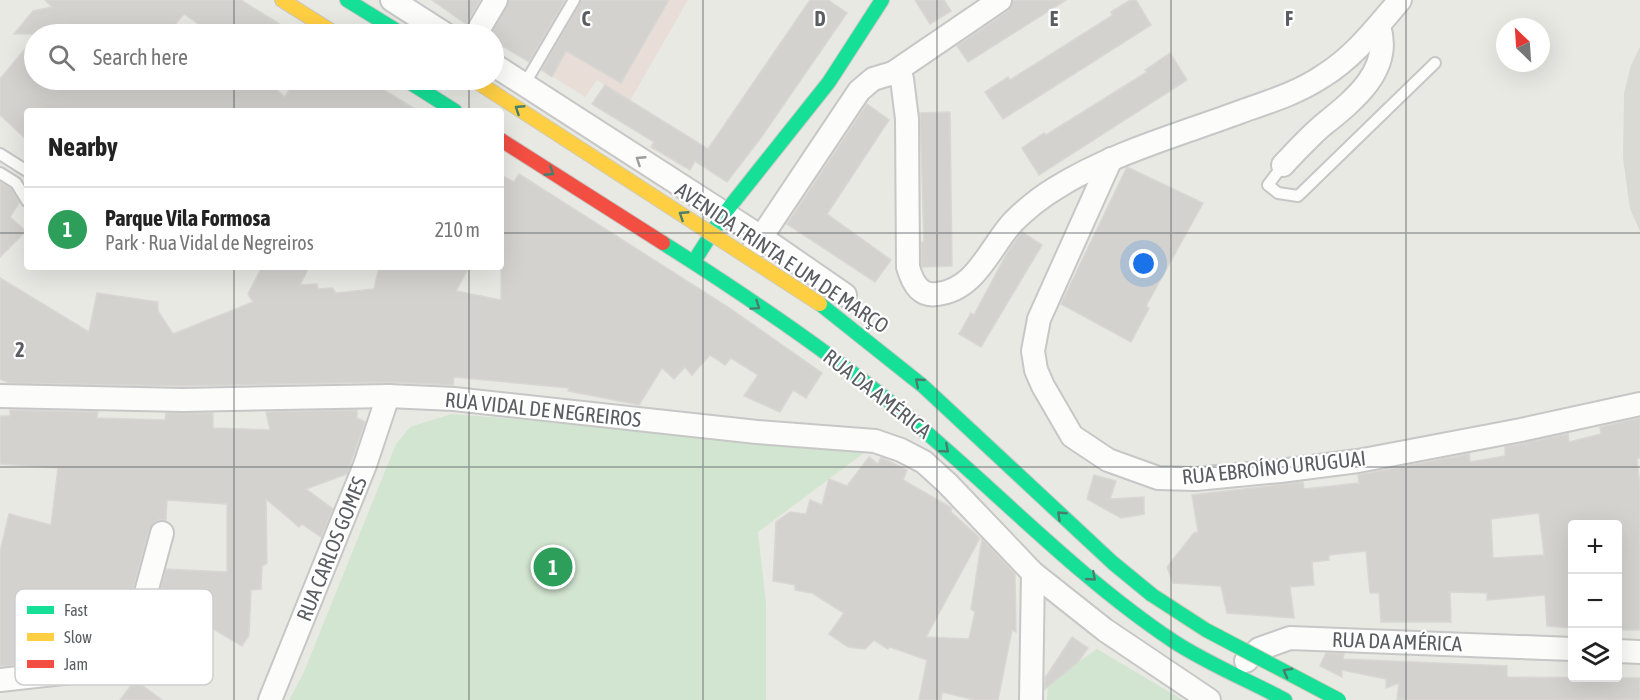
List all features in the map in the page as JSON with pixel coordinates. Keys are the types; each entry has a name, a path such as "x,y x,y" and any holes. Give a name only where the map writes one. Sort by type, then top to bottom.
{"main road":[{"path":"282,0 320,24"},
{"path":"347,0 386,24"},
{"path":"693,263 724,214 829,82 882,0"},
{"path":"422,90 450,108"},
{"name":"AVENIDA TRINTA E UM DE MARÇO","path":"489,90 820,304 923,386 1104,555 1152,595 1206,630 1339,700"},
{"name":"RUA DA AMÉRICA","path":"504,142 693,263 834,359 910,418 1115,597 1159,631 1181,646 1285,700"}],"street":[{"path":"392,0 429,24"},
{"path":"482,24 496,0"},
{"path":"730,288 760,237 849,103 873,79 893,73 1000,0"},
{"path":"893,73 902,79 904,88 908,267 913,282 920,290 934,295 953,292 976,273 1013,222 1055,188 1111,159 1272,101 1316,81 1344,62 1400,0"},
{"path":"1283,165 1303,143 1357,99 1368,84 1381,49 1382,37 1378,26"},
{"path":"504,72 760,237 845,295"},
{"name":"RUA EBROÍNO URUGUAI","path":"1111,159 1039,319 1033,351 1036,370 1043,386 1071,436 1108,460 1158,478 1196,479 1280,471 1358,461 1521,430 1640,404"},
{"name":"RUA VIDAL DE NEGREIROS","path":"0,396 183,400 388,396 454,399 757,432 875,441 901,450 924,462 1033,573 1124,644 1209,700"},
{"name":"RUA CARLOS GOMES","path":"270,700 365,465 388,396"},
{"path":"147,589 162,533"},
{"path":"1031,700 1033,573"},
{"name":"RUA DA AMÉRICA","path":"1233,672 1259,649 1290,638 1568,649"},
{"path":"1622,651 1640,652"},
{"path":"0,680 15,678"}],"lane":[{"path":"524,85 574,0"},
{"path":"1283,165 1268,185 1278,194 1298,196 1435,63"},
{"path":"0,154 24,169"},
{"path":"0,173 16,183 24,196"}],"shaded area":[{"path":"563,0 688,0 630,101 597,80 585,97 528,61"},
{"path":"1640,47 1640,231 1630,209 1623,158 1624,93 1631,65"}],"green space":[{"path":"451,414 872,447 758,532 766,603 766,700 289,700 303,674 396,444 410,427"},
{"path":"1097,649 1183,700 1047,700 1048,683"}],"building":[{"path":"45,0 241,0 280,24 198,24 184,14 176,24 24,24 24,34 14,34 33,11 52,7"},
{"path":"432,0 480,0 466,24"},
{"path":"509,0 565,0 529,62 504,47 504,24 496,24"},
{"path":"581,0 669,0 621,83 566,51 552,77 542,70"},
{"path":"810,0 828,0 847,13 760,139 727,182 695,161 690,170 651,147 654,142 592,104 605,85 708,149"},
{"path":"915,0 944,0 951,11 930,24"},
{"path":"1013,0 1066,0 968,62 957,46 1008,11"},
{"path":"1130,0 1136,0 1151,25 1003,119 985,92 1008,77 1010,80 1113,15 1111,12"},
{"path":"24,50 24,90 277,90 285,97 289,90 384,90 413,108 24,108 24,137 0,115 0,79"},
{"path":"1170,53 1187,80 1039,175 1022,148 1147,72 1145,70"},
{"path":"867,104 889,120 827,214 891,260 875,282 787,224"},
{"path":"950,112 952,266 922,267 921,242 924,242 920,113"},
{"path":"1127,167 1203,203 1146,306 1149,308 1131,342 1061,304"},
{"path":"519,174 728,307 822,373 806,398 793,390 780,412 744,396 758,375 731,358 725,365 710,355 692,375 685,367 674,379 662,368 639,405 568,391 569,388 454,377 453,385 388,382 183,386 10,383 0,379 0,278 89,332 97,293 158,302 158,311 173,334 253,302 248,294 260,270 308,270 300,285 317,284 318,289 332,288 336,293 374,289 378,270 467,270 456,291 501,300 501,270 504,270 504,177 514,182"},
{"path":"0,182 11,188 19,203 10,217 24,229 24,233 0,257"},
{"path":"1022,232 1042,245 981,347 959,334 971,313 974,315 1007,253"},
{"path":"10,410 98,412 97,418 165,420 166,413 213,413 213,428 270,430 266,412 357,410 357,418 365,422 347,474 306,489 333,509 321,537 302,524 299,527 266,499 267,563 262,566 261,589 251,590 249,635 242,646 213,629 213,589 161,589 166,569 227,572 227,504 167,500 166,520 158,520 149,530 133,589 15,589 15,665 0,666 0,552 9,514 51,525 58,468 0,464 0,416 10,416"},
{"path":"1640,418 1640,458 1637,459 1640,488 1640,630 1622,630 1622,520 1568,520 1568,628 1547,626 1545,595 1487,600 1487,593 1450,592 1451,622 1381,622 1379,593 1370,593 1366,551 1329,555 1329,560 1312,562 1314,585 1290,587 1294,618 1227,613 1221,586 1173,583 1167,567 1194,533 1198,532 1192,495 1303,482 1304,489 1359,483 1358,475 1469,454 1470,462 1505,456 1505,447 1568,434 1569,442 1601,434 1600,427","holes":["1539,513 1544,555 1493,558 1491,519"]},
{"path":"869,457 878,464 881,457 907,470 903,480 952,508 951,512 980,538 926,637 969,639 975,612 971,609 982,539 1015,574 1016,632 1012,630 998,700 975,700 942,692 941,700 919,700 927,660 890,647 888,649 874,640 865,649 848,647 829,634 844,613 812,593 795,590 795,585 773,581 776,522 790,512 806,514 810,500 822,505 829,479 847,486"},
{"path":"1094,475 1116,481 1110,499 1144,497 1144,514 1121,518 1087,499"},
{"path":"1072,637 1088,648 1078,662 1045,689 1045,678"},
{"path":"1326,653 1344,654 1343,659 1507,666 1507,677 1568,677 1568,682 1622,682 1622,678 1640,678 1640,700 1397,700 1399,683 1386,688 1386,679 1342,670 1342,677 1320,666"},
{"path":"131,685 142,685 162,700 120,700"}],"traffic: fast":[{"path":"347,0 386,24"},
{"path":"698,255 724,214 829,82 882,0"},
{"path":"422,90 450,108"},
{"path":"663,243 784,323 872,387 934,439 1067,559 1137,615 1186,649 1285,700"},
{"path":"820,304 923,386 1113,563 1152,595"},
{"path":"1152,595 1206,630 1339,700"}],"traffic: slow":[{"path":"282,0 320,24"},
{"path":"489,90 820,304"}],"traffic: jam":[{"path":"504,142 663,243"}],"place":[{"name":"Parque Vila Formosa","path":"553,567"}]}
